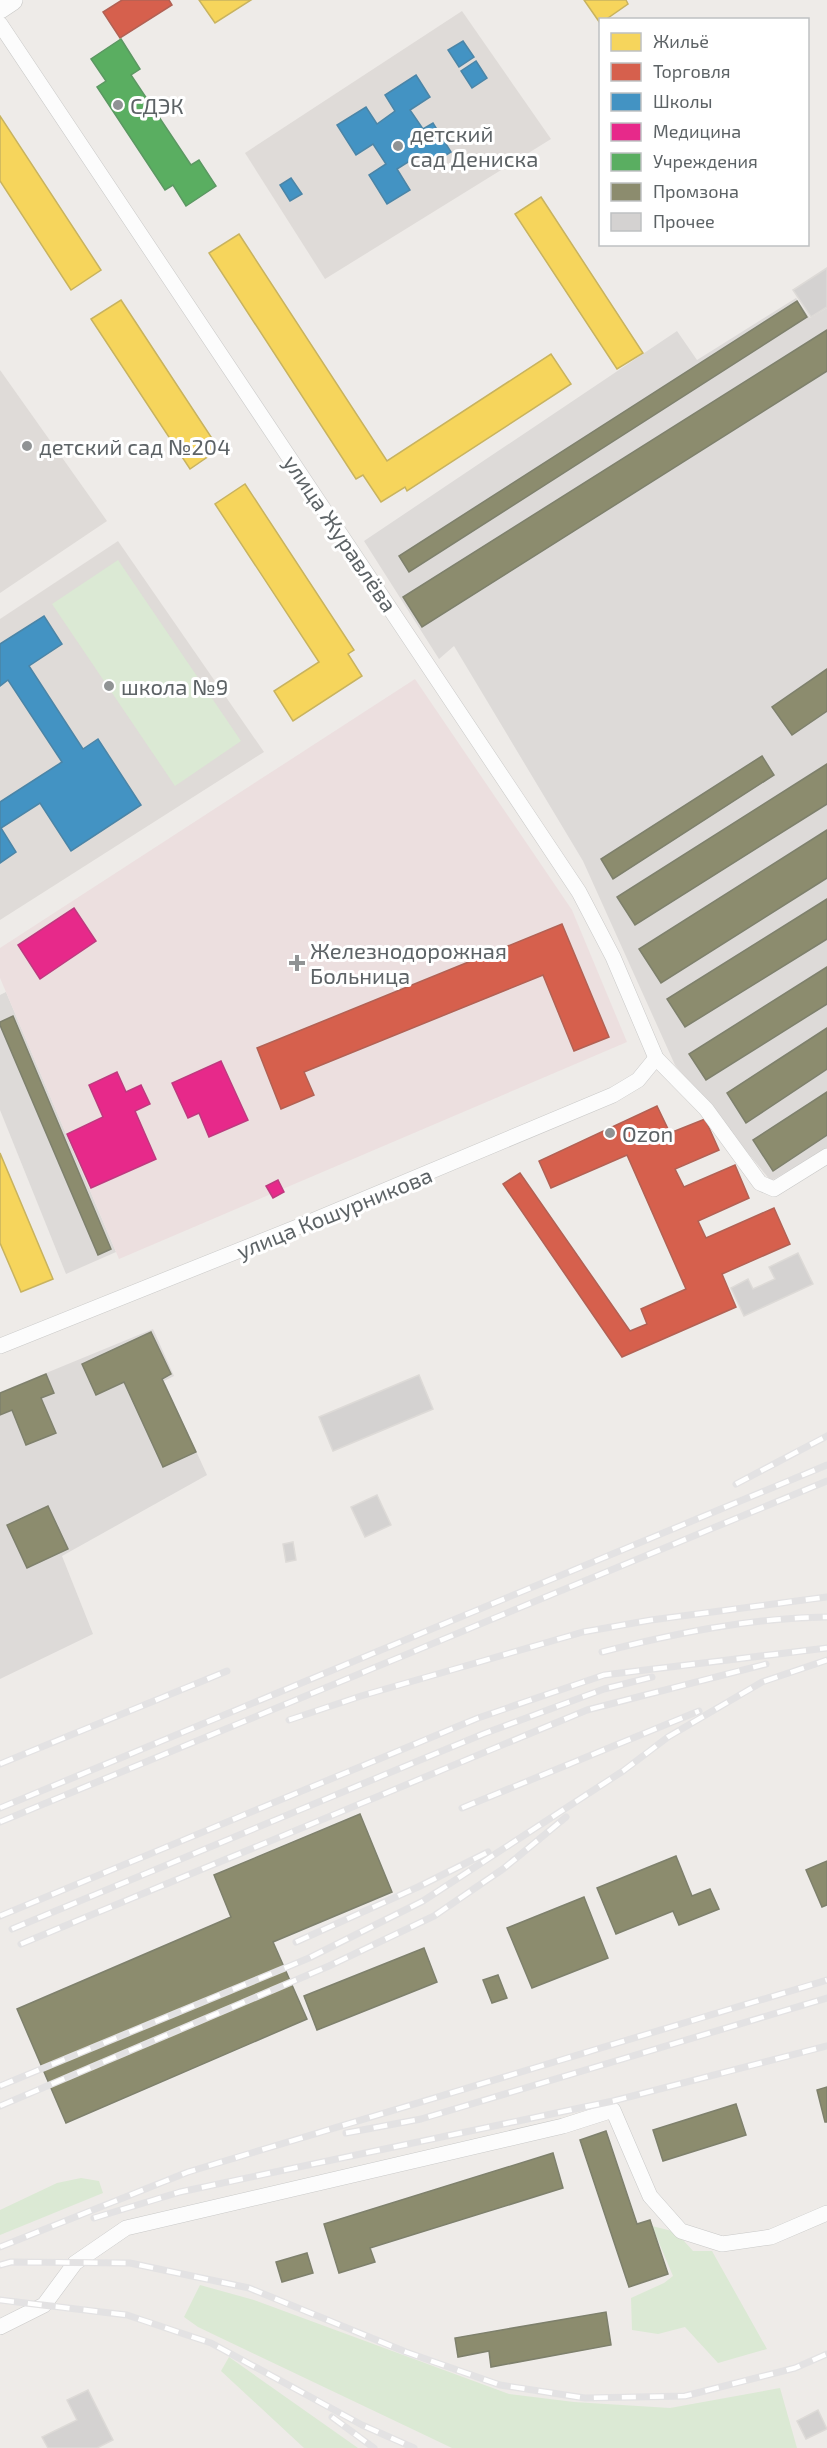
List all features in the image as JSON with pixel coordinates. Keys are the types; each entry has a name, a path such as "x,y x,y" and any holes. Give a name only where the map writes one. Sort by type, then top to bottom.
{"street":[{"path":"0,8 12,0"},
{"name":"улица Журавлёва","path":"0,24 579,892 613,957 656,1058"},
{"path":"656,1058 706,1109 760,1183 774,1189 827,1156"},
{"name":"улица Кошурникова","path":"0,1346 458,1162 613,1095 638,1080 656,1058"},
{"path":"0,2327 44,2306 75,2263 126,2228 563,2126 613,2109 650,2196 681,2231 722,2244 771,2237 827,2214"}],"shaded area":[{"name":"детский сад Дениска","path":"462,11 551,139 325,279 245,153"},
{"path":"796,298 810,318 827,308 827,1148 771,1181 675,1065 583,861 454,646 439,659 364,541 677,331 697,360"},
{"name":"детский сад №204","path":"0,370 107,521 0,593"},
{"name":"школа №9","path":"118,541 264,752 0,920 0,619"},
{"name":"Железнодорожная Больница","path":"415,679 572,910 627,1042 119,1259 0,978 0,948"},
{"path":"6,992 116,1252 66,1274 0,1110 0,995"},
{"path":"153,1329 174,1376 164,1381 207,1475 62,1556 93,1634 0,1679 0,1392"}],"green space":[{"path":"118,560 241,741 175,786 52,604"},
{"path":"81,2178 99,2181 103,2193 0,2235 0,2210 57,2183"},
{"path":"652,2226 676,2232 693,2251 712,2251 767,2349 718,2363 685,2327 658,2334 632,2330 631,2298 664,2283 673,2276"},
{"path":"200,2285 254,2300 509,2394 574,2402 670,2408 780,2388 797,2448 452,2448 198,2327 184,2317"},
{"path":"229,2357 358,2448 304,2448 221,2371"}],"building: Жильё":[{"path":"199,0 251,0 215,23"},
{"path":"584,0 626,0 628,4 608,18 599,18 599,22"},
{"path":"0,116 101,270 71,290 0,181"},
{"path":"541,197 643,353 617,369 515,214"},
{"path":"239,234 387,461 551,354 571,384 407,491 405,487 381,502 363,475 356,479 209,253"},
{"path":"121,300 219,449 190,469 91,319"},
{"path":"245,484 354,650 348,654 362,676 293,721 274,691 319,662 215,504"},
{"path":"0,1153 53,1279 21,1292 0,1243"}],"building: Торговля":[{"path":"122,0 169,0 172,5 120,38 103,12"},
{"path":"562,924 609,1037 574,1051 543,975 304,1072 314,1095 281,1109 257,1048"},
{"path":"657,1106 670,1133 705,1119 719,1150 675,1169 684,1187 735,1165 749,1198 698,1221 706,1238 774,1208 790,1244 722,1274 736,1307 622,1357 503,1184 520,1173 630,1331 647,1324 641,1309 686,1289 627,1155 551,1188 539,1161"}],"building: Школы":[{"path":"463,41 474,57 459,67 448,50"},
{"path":"476,61 487,78 472,88 461,71"},
{"name":"детский сад Дениска","path":"416,75 430,97 410,110 423,129 433,123 451,152 427,167 419,155 397,169 410,190 387,204 369,175 386,164 373,144 356,155 337,125 366,107 377,124 395,111 385,95"},
{"path":"291,178 302,194 290,201 280,185"},
{"path":"44,616 62,644 29,666 83,749 98,739 141,805 71,851 40,803 1,828 16,852 0,863 0,802 62,762 8,680 0,686 0,644"}],"building: Медицина":[{"path":"74,908 96,941 40,979 18,945"},
{"path":"221,1061 248,1120 209,1137 199,1113 188,1118 172,1083"},
{"path":"117,1072 126,1092 141,1085 150,1104 135,1111 156,1159 91,1188 67,1134 103,1117 89,1085"},
{"path":"278,1180 284,1192 273,1198 266,1186"}],"building: Учреждения":[{"path":"121,39 140,69 131,75 191,165 199,160 216,186 186,206 173,185 165,190 97,87 106,81 91,59"}],"building: Промзона":[{"path":"797,301 807,317 409,572 399,556"},
{"path":"827,330 827,371 422,627 403,597"},
{"path":"827,669 827,711 792,735 772,707"},
{"path":"762,756 774,775 613,879 601,859"},
{"path":"827,764 827,804 635,925 617,897"},
{"path":"827,830 827,878 661,983 639,949"},
{"path":"827,899 827,939 685,1027 667,999"},
{"path":"827,967 827,1004 706,1080 689,1054"},
{"path":"13,1016 111,1249 98,1255 0,1025 0,1022"},
{"path":"827,1028 827,1069 746,1123 727,1093"},
{"path":"827,1092 827,1135 773,1171 753,1140"},
{"path":"151,1332 171,1374 162,1379 196,1452 163,1467 124,1382 96,1395 82,1364"},
{"path":"46,1374 54,1393 41,1398 56,1433 26,1445 12,1410 0,1415 0,1393"},
{"path":"48,1506 68,1549 27,1568 7,1525"},
{"path":"360,1814 392,1892 273,1942 307,2019 66,2123 17,2009 231,1917 214,1875"},
{"path":"676,1856 692,1896 710,1889 719,1909 679,1925 673,1911 616,1934 597,1888"},
{"path":"827,1861 827,1905 822,1907 806,1870"},
{"path":"584,1897 608,1958 532,1988 507,1928"},
{"path":"424,1948 437,1982 317,2030 304,1996"},
{"path":"498,1975 507,1998 492,2003 483,1980"},
{"path":"827,2087 827,2122 825,2122 817,2090"},
{"path":"736,2104 746,2135 663,2161 653,2130"},
{"path":"606,2131 637,2224 650,2220 668,2274 629,2287 580,2140"},
{"path":"553,2153 563,2188 370,2248 375,2262 339,2273 324,2224"},
{"path":"307,2253 313,2273 282,2282 276,2262"},
{"path":"606,2312 611,2345 491,2367 489,2351 458,2357 455,2338"}],"building: Прочее":[{"path":"827,268 827,307 811,317 793,290"},
{"path":"798,1253 813,1284 744,1316 731,1288 748,1279 753,1289 775,1279 769,1267"},
{"path":"419,1375 433,1409 333,1451 319,1417"},
{"path":"377,1495 391,1525 365,1537 351,1507"},
{"path":"293,1542 296,1560 286,1562 283,1544"},
{"path":"88,2390 113,2440 97,2448 48,2448 42,2437 77,2420 67,2400"},
{"path":"818,2410 827,2429 806,2439 797,2421"}],"railway":[{"path":"736,1484 827,1436"},
{"path":"0,1808 827,1465"},
{"path":"0,1822 827,1481"},
{"path":"289,1720 361,1696 583,1632 651,1620 827,1597"},
{"path":"602,1652 713,1628 770,1620 827,1617"},
{"path":"0,1916 478,1718 604,1675 827,1648"},
{"path":"0,2086 309,1958 423,1901 623,1771 668,1737 762,1682 827,1660"},
{"path":"21,1944 587,1710 766,1664"},
{"path":"0,1764 227,1671"},
{"path":"12,1929 483,1734 604,1689 652,1677"},
{"path":"462,1808 699,1711"},
{"path":"0,2106 329,1966 434,1916 503,1869 566,1817"},
{"path":"296,1942 418,1887 488,1852"},
{"path":"0,2247 188,2172 827,1980"},
{"path":"346,2133 421,2119 827,1998"},
{"path":"94,2218 180,2192 613,2101 827,2046"},
{"path":"0,2265 11,2262 130,2263 249,2288 406,2352 500,2385 585,2398 685,2396 795,2368 827,2354"},
{"path":"0,2300 127,2315 211,2343 362,2425 414,2448"},
{"path":"332,2417 374,2448"}],"place":[{"name":"СДЭК","path":"118,105"},
{"name":"детский сад Дениска","path":"398,146"},
{"name":"детский сад №204","path":"27,446"},
{"name":"школа №9","path":"109,686"},
{"name":"Железнодорожная Больница","path":"297,963"},
{"name":"Ozon","path":"610,1133"}]}
